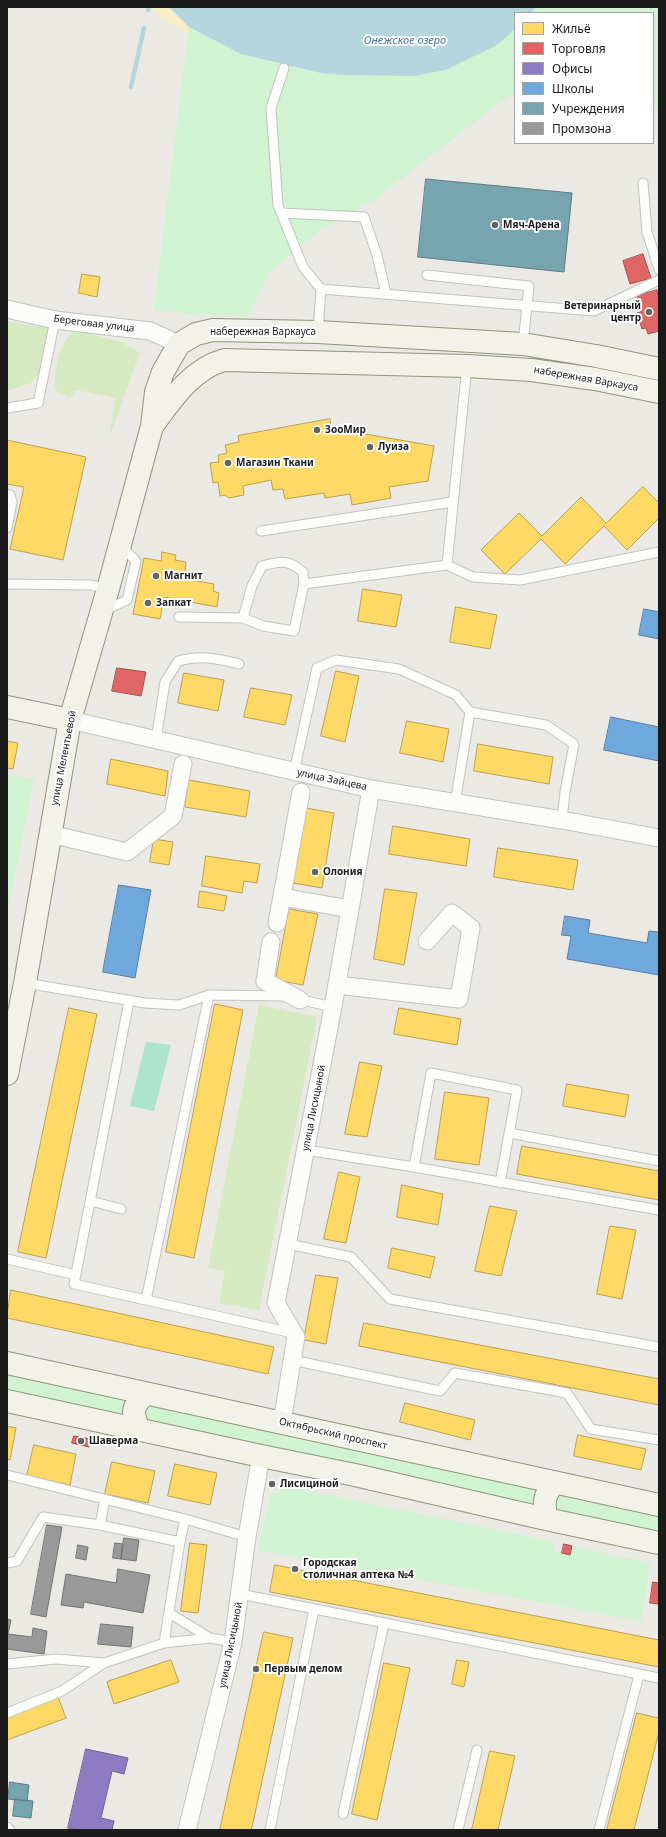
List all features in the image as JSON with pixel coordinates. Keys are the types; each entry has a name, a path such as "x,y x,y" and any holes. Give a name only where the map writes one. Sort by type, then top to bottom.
{"main road":[{"name":"набережная Варкауса","path":"188,339 213,330 318,332 523,344 659,368"},
{"path":"188,339 185,348 185,363 191,368 205,368"},
{"path":"152,426 156,392 163,372 188,339"},
{"name":"набережная Варкауса","path":"152,426 186,384 205,368 224,360 467,366 531,370 595,379 659,392"},
{"name":"улица Мелентьевой","path":"7,1074 10,1039 24,983 70,720 108,589 152,426"},
{"name":"улица Зайцева","path":"7,707 70,720"},
{"name":"Октябрьский проспект","path":"7,1363 659,1505"},
{"path":"139,1430 133,1415 135,1404 145,1394"},
{"path":"7,1401 355,1475 546,1519 659,1543"},
{"path":"355,1475 368,1467 370,1454 365,1442"},
{"path":"546,1519 544,1504 547,1491 554,1483"}],"street":[{"name":"Береговая улица","path":"7,309 55,320 150,331 188,339"},
{"name":"улица Зайцева","path":"70,720 294,772 371,788 659,838"},
{"path":"50,834 127,852 173,816 183,764"},
{"name":"улица Лисицыной","path":"296,1337 276,1303 333,1007 371,788"},
{"path":"277,923 301,792"},
{"path":"282,897 350,909"},
{"path":"337,984 459,999 471,928 452,913 426,941"},
{"path":"271,942 265,981 300,1000"},
{"path":"282,1422 296,1337"},
{"name":"улица Лисицыной","path":"187,1830 233,1642 247,1537 261,1456"}],"lane":[{"path":"284,68 271,108 278,205 302,267 321,289 594,311 659,280"},
{"path":"643,183 647,232 659,269"},
{"path":"281,214 364,217 377,256 386,294"},
{"path":"427,275 530,286 523,344"},
{"path":"318,332 321,289"},
{"path":"7,408 38,403 55,320"},
{"path":"447,565 467,366"},
{"path":"7,494 10,494 12,502 7,528"},
{"path":"261,531 453,502"},
{"path":"304,584 447,565 473,577 520,580 659,552"},
{"path":"179,617 243,618 263,626 294,631 304,584 303,572 294,564 279,562 262,566 252,586 243,618"},
{"path":"7,584 91,585 108,589"},
{"path":"156,740 165,682 178,661 189,658 209,657 239,664"},
{"path":"294,772 317,668 336,660 399,669 456,695 470,712 546,725 574,744 565,792 562,820"},
{"path":"454,803 470,712"},
{"path":"24,983 129,1001 179,1005 209,995 285,996 333,1007"},
{"path":"146,1300 209,995"},
{"path":"129,1001 74,1284 288,1332 296,1337"},
{"path":"414,1168 431,1074 516,1090 500,1183"},
{"path":"509,1133 659,1161"},
{"path":"306,1150 659,1210"},
{"path":"91,1200 121,1208"},
{"path":"288,1244 350,1257 390,1299 659,1346"},
{"path":"7,1259 76,1275"},
{"path":"292,1360 440,1391 455,1373 567,1393 591,1429 659,1440"},
{"path":"7,1475 185,1519 247,1537"},
{"path":"100,1525 104,1499"},
{"path":"7,1563 17,1562 42,1517 100,1525 180,1542"},
{"path":"164,1642 185,1519"},
{"path":"240,1594 659,1678"},
{"path":"270,1830 314,1609"},
{"path":"169,1613 210,1638"},
{"path":"343,1814 384,1623"},
{"path":"7,1713 62,1691 104,1663 164,1642 210,1638 233,1642"},
{"path":"7,1664 56,1659 104,1663"},
{"path":"599,1830 639,1675"},
{"path":"458,1830 477,1750"},
{"path":"7,1827 10,1830"}],"green space":[{"path":"536,7 659,7 659,110 654,109 654,12 531,12"},
{"path":"189,27 241,54 320,73 414,76 446,70 468,60 497,45 514,30 514,95 510,95 374,200 318,232 269,272 248,316 193,314 154,310"},
{"path":"7,321 48,328 40,373 31,383 7,391"},
{"path":"75,330 121,342 140,353 109,438 116,398 76,390 70,398 56,391 55,375 58,358 65,341"},
{"path":"7,775 34,779 7,915"},
{"path":"259,1005 317,1017 259,1310 219,1303 225,1271 208,1268"},
{"path":"146,1042 171,1045 154,1111 130,1106"},
{"path":"7,1373 659,1514 659,1534 7,1393"},
{"path":"281,1485 555,1542 553,1551 570,1555 572,1546 650,1563 641,1621 258,1550 271,1492 279,1494"}],"sand":[{"path":"146,7 169,7 205,45"}],"water":[{"name":"Онежское озеро","path":"169,7 536,7 531,12 514,12 514,30 497,45 446,70 414,76 345,75 321,73 241,54 189,27"}],"building: Жильё":[{"path":"82,274 100,277 97,297 79,293"},
{"path":"330,419 331,428 434,446 428,481 389,487 391,498 352,505 350,494 325,498 324,493 285,499 283,489 273,490 271,480 243,486 244,495 229,498 225,495 220,496 218,482 213,483 210,463 219,462 218,455 227,453 225,445 239,442 238,436"},
{"path":"7,440 86,457 63,560 10,549 24,487 7,484"},
{"path":"643,487 659,503 659,518 627,550 604,526 565,564 541,539 505,574 481,550 519,513 542,536 581,497 606,523"},
{"path":"162,552 176,555 175,560 186,562 185,571 198,574 196,581 214,584 213,591 219,593 217,607 164,597 160,619 133,614 144,558 161,561"},
{"path":"363,589 402,595 396,627 358,621"},
{"path":"456,607 497,615 490,649 450,642"},
{"path":"336,671 359,676 345,742 321,736"},
{"path":"184,673 224,680 218,711 178,703"},
{"path":"251,688 292,695 285,725 244,717"},
{"path":"407,721 449,729 443,762 400,753"},
{"path":"7,741 18,743 13,769 7,768"},
{"path":"478,744 553,757 549,784 474,771"},
{"path":"111,759 168,771 165,796 107,784"},
{"path":"189,780 250,791 246,817 185,807"},
{"path":"306,808 334,813 322,888 293,883"},
{"path":"393,826 470,839 466,866 389,854"},
{"path":"154,839 173,842 169,865 150,862"},
{"path":"498,848 578,860 573,890 494,877"},
{"path":"206,856 260,864 257,883 244,881 242,893 202,886"},
{"path":"385,889 417,893 404,965 374,959"},
{"path":"200,891 227,896 224,911 198,907"},
{"path":"289,909 318,914 303,985 276,980"},
{"path":"215,1004 243,1010 194,1258 166,1252"},
{"path":"69,1008 97,1014 46,1258 18,1252"},
{"path":"399,1008 461,1019 457,1045 394,1034"},
{"path":"360,1062 382,1066 367,1137 345,1134"},
{"path":"567,1084 629,1095 625,1117 563,1106"},
{"path":"445,1092 489,1098 479,1165 435,1159"},
{"path":"522,1146 659,1171 659,1200 517,1174"},
{"path":"339,1172 360,1177 346,1243 324,1239"},
{"path":"402,1185 443,1194 438,1225 397,1217"},
{"path":"490,1206 517,1211 501,1276 475,1271"},
{"path":"610,1226 636,1230 622,1299 597,1294"},
{"path":"392,1248 435,1257 430,1278 388,1268"},
{"path":"316,1275 338,1278 326,1344 304,1340"},
{"path":"11,1290 274,1347 268,1374 7,1318"},
{"path":"364,1323 659,1379 659,1405 359,1346"},
{"path":"405,1403 475,1420 470,1440 400,1422"},
{"path":"7,1426 16,1428 10,1460 7,1459"},
{"path":"578,1435 646,1449 641,1470 574,1456"},
{"path":"34,1445 76,1454 70,1485 27,1476"},
{"path":"112,1462 155,1471 148,1503 105,1494"},
{"path":"175,1464 217,1473 210,1505 168,1496"},
{"path":"190,1543 207,1545 198,1613 181,1611"},
{"path":"275,1565 659,1640 659,1667 270,1592"},
{"path":"264,1632 293,1638 252,1827 251,1830 220,1830"},
{"path":"171,1660 179,1682 114,1704 107,1682"},
{"path":"457,1660 469,1662 464,1687 452,1684"},
{"path":"384,1663 410,1668 377,1820 352,1814"},
{"path":"58,1697 66,1718 7,1740 7,1717"},
{"path":"637,1713 659,1718 659,1732 634,1830 607,1830"},
{"path":"490,1751 515,1756 498,1830 472,1830"}],"building: Торговля":[{"path":"643,254 651,278 630,284 623,261"},
{"name":"Ветеринарный центр","path":"657,290 659,298 659,331 648,334 646,328 642,329 637,313 641,312 637,296"},
{"path":"117,668 146,672 141,696 112,691"},
{"name":"Шаверма","path":"74,1436 90,1439 89,1447 72,1443"},
{"path":"564,1544 572,1546 570,1555 562,1553"},
{"path":"653,1582 659,1583 659,1604 650,1603"}],"building: Офисы":[{"path":"86,1749 128,1758 124,1774 112,1771 101,1818 114,1821 112,1830 78,1830 68,1828"}],"building: Школы":[{"path":"644,609 659,612 659,639 639,635"},
{"path":"611,717 659,727 659,761 604,750"},
{"path":"119,885 151,890 135,978 103,972"},
{"path":"565,916 590,920 588,933 647,943 649,931 659,932 659,975 567,959 571,936 562,935"}],"building: Учреждения":[{"name":"Мяч-Арена","path":"426,179 572,193 564,272 418,257"},
{"path":"10,1782 29,1785 27,1801 8,1799"},
{"path":"15,1799 33,1801 31,1818 13,1816"}],"building: Промзона":[{"path":"47,1525 62,1527 46,1617 31,1614"},
{"path":"124,1538 139,1540 136,1561 121,1559"},
{"path":"115,1543 123,1544 121,1559 113,1558"},
{"path":"78,1545 88,1547 86,1560 76,1558"},
{"path":"118,1569 150,1575 143,1613 84,1602 83,1608 61,1605 66,1574 116,1583"},
{"path":"7,1619 11,1620 8,1634 32,1637 33,1628 47,1631 44,1654 7,1649"},
{"path":"101,1624 133,1627 131,1647 98,1644"}],"waterway":[{"path":"131,87 144,28"}],"place":[{"name":"Мяч-Арена","path":"495,225"},
{"name":"Ветеринарный центр","path":"649,312"},
{"name":"ЗооМир","path":"317,430"},
{"name":"Луиза","path":"370,447"},
{"name":"Магазин Ткани","path":"228,463"},
{"name":"Магнит","path":"156,576"},
{"name":"Запкат","path":"148,603"},
{"name":"Олония","path":"315,872"},
{"name":"Шаверма","path":"81,1441"},
{"name":"Лисициной","path":"272,1484"},
{"name":"Городская столичная аптека №4","path":"295,1569"},
{"name":"Первым делом","path":"256,1669"}]}
